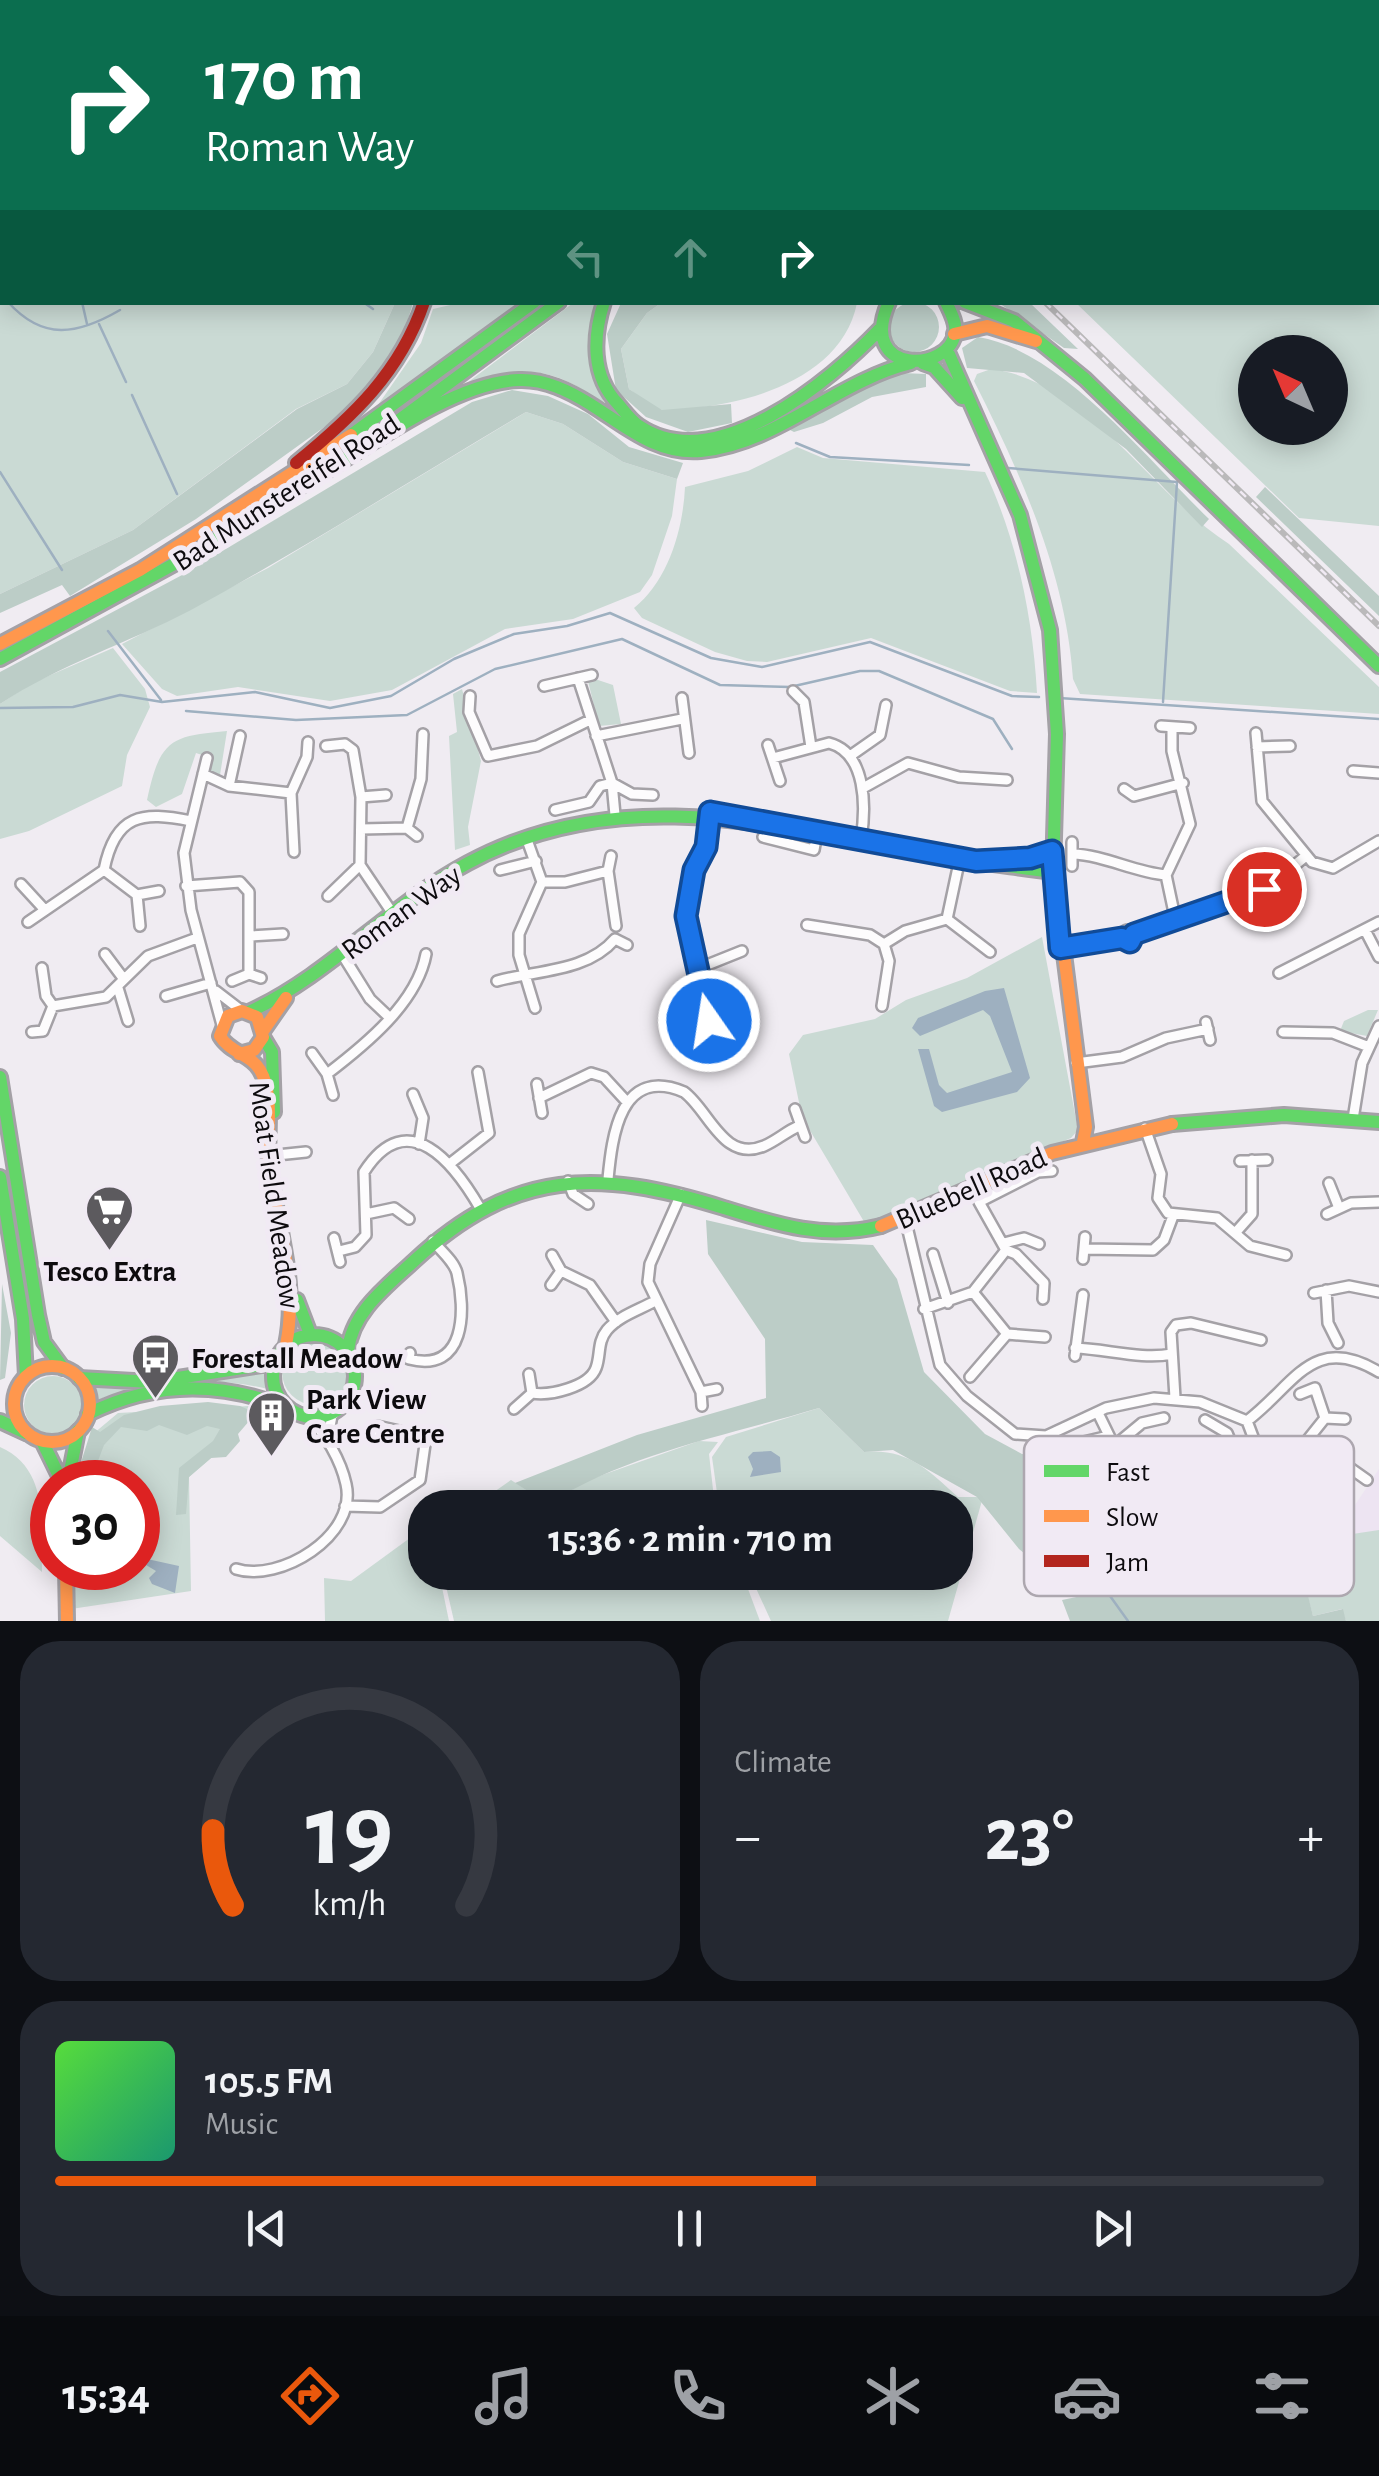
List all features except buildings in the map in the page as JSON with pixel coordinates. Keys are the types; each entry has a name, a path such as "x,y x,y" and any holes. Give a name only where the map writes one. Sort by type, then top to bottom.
{"main road":[{"path":"256,496 370,401 406,350 423,305"},
{"name":"Bad Munstereifel Road","path":"0,644 163,554 336,447 530,305"},
{"name":"Bad Munstereifel Road","path":"0,659 187,556 307,483 555,305"},
{"path":"603,305 595,362 602,384 618,408 640,426 664,438 692,442 716,439 804,397 835,377 880,329 886,305"},
{"path":"307,483 462,394 494,382 555,385 664,448 696,452 723,449 864,376 917,363 947,350 954,334 953,314 948,305"},
{"path":"973,305 1014,321 1113,406 1379,666"},
{"path":"954,334 986,326 1040,342"},
{"path":"880,329 886,348 934,367 970,407"},
{"path":"947,350 1020,514 1050,630 1057,734 1053,872 1086,1127 1083,1142"},
{"name":"Roman Way","path":"246,1012 286,998 393,914 468,863 526,837 616,815 710,812 1053,872"},
{"name":"Roman Way","path":"993,862 1052,851"},
{"name":"Roman Way","path":"263,1034 286,998"},
{"path":"246,1012 263,1034 254,1050 239,1054 223,1043 222,1026 228,1016 246,1012"},
{"name":"Moat Field Meadow","path":"263,1034 272,1052 277,1155 298,1308 317,1335"},
{"name":"Moat Field Meadow","path":"239,1054 254,1062 264,1080 269,1165 291,1307 286,1345"},
{"path":"0,1077 38,1315 44,1342 62,1368"},
{"name":"Bluebell Road","path":"348,1351 355,1324 433,1241 480,1208 528,1188 608,1179 680,1194 812,1233 854,1232 904,1218 1053,1152 1145,1128 1258,1114 1379,1122"},
{"path":"0,1177 23,1319 26,1376 16,1393 16,1415 28,1434"},
{"name":"Bluebell Road","path":"317,1335 355,1324"},
{"path":"88,1414 125,1397 208,1388 258,1394 292,1410 307,1416 338,1409 347,1400 356,1379 348,1351 317,1335 286,1345 275,1362 277,1393 292,1410"},
{"path":"26,1376 50,1366 100,1384 275,1362"},
{"path":"71,1460 90,1401 79,1378"},
{"path":"0,1394 16,1393"},
{"path":"0,1420 42,1440 61,1441 78,1431"},
{"path":"42,1440 53,1460"},
{"path":"66,1590 67,1621"}],"street":[{"path":"544,686 592,675"},
{"path":"578,678 612,783 616,815"},
{"path":"793,691 804,702 811,747"},
{"path":"470,696 468,712 488,756 538,746 590,720"},
{"path":"682,698 689,752"},
{"path":"850,756 870,745 884,725 886,705"},
{"path":"596,736 682,719"},
{"path":"884,725 898,727"},
{"path":"1176,922 1166,874 1190,832 1183,784 1166,726 1190,728"},
{"path":"1256,733 1262,801 1317,866 1333,868 1379,841"},
{"path":"407,828 417,803 424,734"},
{"path":"230,786 240,736"},
{"path":"294,852 291,793 307,757 308,742"},
{"path":"326,746 346,744 352,750 361,796 360,865 393,914"},
{"path":"423,746 437,744"},
{"path":"773,758 836,744 850,756 862,788 860,840"},
{"path":"768,745 780,781"},
{"path":"1257,747 1290,746"},
{"path":"510,752 512,764"},
{"path":"208,758 184,852 186,886 222,1026"},
{"path":"862,788 908,763 967,778 1006,780"},
{"path":"1353,771 1379,773"},
{"path":"203,774 230,786 291,793"},
{"path":"965,790 967,778"},
{"path":"554,810 589,802 600,786 612,783 632,794 654,794"},
{"path":"1134,796 1183,784"},
{"path":"1124,788 1134,796 1135,810"},
{"path":"361,796 386,795"},
{"path":"709,1021 687,901 694,870 706,847 710,812"},
{"path":"28,922 104,870 108,847 130,821 156,814 191,821"},
{"path":"361,829 407,828 416,836"},
{"name":"Roman Way","path":"763,837 814,850 817,833"},
{"path":"526,837 542,882 519,934 535,1008"},
{"path":"1072,842 1072,866"},
{"path":"1072,854 1091,855 1135,872 1166,874"},
{"path":"611,856 608,871 616,926"},
{"path":"1060,948 1122,938 1130,942 1134,934 1264,889 1306,856"},
{"path":"947,919 960,858"},
{"path":"500,870 536,861"},
{"path":"328,896 360,865"},
{"path":"104,870 136,895 140,926"},
{"path":"542,882 565,882 608,871"},
{"path":"325,878 336,885"},
{"path":"186,886 240,882 249,892 249,974"},
{"path":"22,884 44,910"},
{"path":"136,895 160,891"},
{"path":"834,929 836,915"},
{"path":"884,944 905,931 947,919"},
{"path":"947,919 991,955"},
{"path":"1278,973 1295,968 1379,922"},
{"path":"807,925 870,935 884,944 889,961 882,1006"},
{"path":"1365,930 1379,957"},
{"path":"250,936 283,934"},
{"path":"52,1006 106,997 164,947 198,938"},
{"path":"497,981 587,961 602,954 616,938 627,945"},
{"path":"697,969 742,951"},
{"path":"105,954 124,978"},
{"path":"342,954 370,999 389,1017"},
{"path":"327,1074 389,1017 422,972 426,954"},
{"path":"42,968 46,996 52,1006"},
{"path":"1295,968 1300,979"},
{"path":"422,972 435,977"},
{"path":"232,981 249,974 260,978"},
{"path":"873,982 886,985"},
{"path":"166,996 211,984"},
{"path":"211,984 246,1012"},
{"path":"118,988 128,1021"},
{"path":"689,1009 704,1005"},
{"path":"32,1032 43,1031 52,1006"},
{"path":"1301,1018 1302,1030"},
{"path":"1352,1119 1359,1075 1379,1026"},
{"path":"1076,1062 1122,1057 1166,1038 1208,1030"},
{"path":"1284,1032 1342,1035 1369,1047"},
{"path":"312,1053 327,1074 332,1095"},
{"path":"452,1162 489,1133 478,1072"},
{"path":"539,1098 590,1074 604,1078 627,1102"},
{"path":"537,1084 542,1113"},
{"path":"608,1179 612,1130 627,1102 653,1089 675,1088 692,1097 723,1139 745,1148 764,1146 799,1126"},
{"path":"404,1109 415,1099 423,1118 420,1144"},
{"path":"794,1110 805,1137"},
{"path":"1145,1128 1161,1174 1158,1198 1173,1216 1217,1218 1259,1251 1286,1255"},
{"path":"334,1238 339,1256 362,1241 366,1214 362,1185 372,1159 389,1147 420,1144 452,1162 480,1208"},
{"path":"277,1155 306,1152"},
{"path":"1240,1160 1266,1160"},
{"path":"1236,1232 1252,1214 1252,1160"},
{"path":"1043,1299 1044,1283 1005,1247 979,1202 1038,1172 1052,1171"},
{"path":"568,1181 573,1194 588,1204"},
{"path":"1329,1183 1339,1208"},
{"path":"680,1194 650,1264 648,1282 701,1392 702,1406"},
{"path":"392,1196 394,1208"},
{"path":"1327,1214 1339,1208 1379,1202"},
{"path":"366,1214 394,1208 409,1218"},
{"path":"1085,1237 1084,1254 1153,1250 1164,1240 1173,1216"},
{"path":"904,1218 930,1346 944,1371 1015,1434 1046,1436 1098,1412 1134,1402 1175,1398 1200,1402 1246,1421"},
{"path":"923,1304 948,1303 973,1292 1005,1247 1024,1238 1039,1244"},
{"path":"410,1352 409,1360 420,1362 445,1356 456,1344 462,1326 456,1270 433,1241"},
{"path":"1255,1264 1259,1251"},
{"path":"933,1254 948,1303"},
{"path":"552,1255 561,1271 590,1285 616,1322"},
{"path":"551,1285 561,1271"},
{"path":"1338,1343 1320,1291 1349,1286 1379,1292"},
{"path":"973,1292 1006,1334 1046,1337"},
{"path":"1083,1296 1075,1352 1149,1357 1172,1354"},
{"path":"514,1409 532,1392 554,1393 592,1374 603,1334 616,1322 655,1301"},
{"path":"1175,1398 1171,1332 1176,1325 1191,1323 1261,1340"},
{"path":"970,1377 1006,1334"},
{"path":"1246,1421 1313,1362 1338,1355 1352,1357 1379,1372"},
{"path":"529,1374 532,1392"},
{"path":"1300,1394 1315,1388 1325,1418"},
{"path":"701,1392 717,1389"},
{"path":"329,1444 328,1424 338,1409"},
{"path":"1098,1412 1108,1436"},
{"path":"236,1569 266,1572 296,1561 323,1540 345,1506 346,1484 329,1444 307,1416"},
{"path":"1120,1436 1142,1422 1164,1418"},
{"path":"1325,1418 1344,1419"},
{"path":"1311,1436 1325,1418"},
{"path":"1205,1420 1228,1436"},
{"path":"1246,1421 1251,1436"},
{"path":"345,1506 380,1507 420,1480 426,1437 377,1426 375,1437"},
{"path":"1354,1471 1367,1480"},
{"path":"420,1480 431,1487"}],"shaded area":[{"path":"0,305 394,305 373,352 347,384 296,409 133,530 0,594"},
{"path":"394,305 412,305 398,352 341,415 196,519 70,596 62,585 0,613 0,594 133,530 297,409 347,384 373,352"},
{"path":"450,305 523,305 371,415 421,343 433,309"},
{"path":"570,305 596,305 589,332 589,356 607,408 572,384 540,373 507,373 467,383"},
{"path":"620,305 658,305 647,313 621,349 629,389 662,410 731,404 732,423 688,432 646,417 616,390 607,334"},
{"path":"658,305 856,305 849,328 835,349 794,380 744,399 669,411 653,407 629,389 621,349 647,313"},
{"path":"902,305 926,305 937,317 937,337 924,350 904,350 891,337 891,317"},
{"path":"1002,305 1032,305 1078,349 1064,348"},
{"path":"1078,305 1379,305 1379,526 1299,518"},
{"path":"978,337 1009,346 1072,385 1209,519 1202,527 1126,449 1024,373 967,368 962,348"},
{"path":"991,369 1026,378 1058,394 1088,416 1379,687 1379,714 1080,694 1073,679 1069,640 1051,563 1024,488 974,381 977,374"},
{"path":"902,373 926,374 926,387 872,397 823,423 794,432 788,429 847,390"},
{"path":"512,390 548,396 588,414 629,447 683,463 677,479 623,462 563,424 526,412 191,610 46,678 0,704 0,672 184,574 472,402"},
{"path":"526,412 563,424 623,462 677,479 672,516 652,575 640,592 573,619 505,629 392,690 330,701 238,687 177,696 162,689 122,644 268,568"},
{"path":"797,447 823,458 985,472 1022,580 1037,693 1010,691 871,638 767,662 747,661 715,652 642,618 634,608 665,569 681,520 685,487 748,471"},
{"path":"1265,487 1379,596 1379,616 1256,497"},
{"path":"113,648 145,689 150,707 127,755 122,786 29,831 0,839 0,704 32,683"},
{"path":"595,679 613,685 621,724 599,726 588,681"},
{"path":"462,689 481,761 468,827 470,845 455,850 449,736 457,732 453,694"},
{"path":"227,731 220,775 210,772 208,757 196,753 182,794 156,807 147,800 157,764 171,744 193,735"},
{"path":"1042,937 1078,1130 1071,1138 944,1195 866,1225 802,1117 789,1054 803,1035 875,1019 906,1000 967,978"},
{"path":"1368,1010 1378,1010 1367,1036 1340,1031 1344,1021"},
{"path":"706,1220 802,1242 873,1245 897,1279 924,1372 985,1434 1024,1454 1024,1553 973,1490 964,1490 893,1450 864,1452 819,1408 645,1458 572,1490 526,1490 515,1483 637,1435 766,1398 765,1339 708,1254"},
{"path":"2,1284 11,1333 5,1378 0,1380"},
{"path":"315,1339 338,1349 348,1372 338,1395 315,1405 292,1395 282,1372 292,1349"},
{"path":"269,1366 271,1390 250,1385 184,1382 139,1388 97,1400 93,1386"},
{"path":"53,1376 73,1385 82,1405 73,1425 53,1434 33,1425 24,1405 33,1385"},
{"path":"208,1402 240,1406 256,1413 238,1434 240,1441 226,1457 211,1458 189,1477 186,1514 176,1515 179,1468 213,1441 220,1429 207,1426 187,1435 159,1425 147,1431 121,1427 104,1445 98,1460 82,1460 92,1427 100,1432 124,1415 160,1406"},
{"path":"249,1406 236,1437 189,1477 191,1591 71,1609 71,1590 160,1590 160,1460 83,1460 93,1434 118,1413"},
{"path":"819,1408 864,1452 892,1453 916,1462 950,1490 717,1490 712,1457 726,1437"},
{"path":"699,1441 718,1442 709,1454 713,1490 571,1490 588,1480"},
{"path":"0,1447 16,1457 30,1473 30,1562 0,1536"},
{"path":"1379,1469 1379,1621 1346,1621 1342,1609 1313,1616 1308,1596 1354,1596 1354,1506"},
{"path":"511,1480 526,1490 497,1490"},
{"path":"973,1497 983,1497 973,1532"},
{"path":"1379,1530 1379,1621 1346,1621 1342,1609 1313,1616 1308,1596 1354,1596 1354,1534"},
{"path":"408,1539 408,1590 443,1590 449,1621 325,1621 324,1578 351,1581"},
{"path":"447,1590 748,1590 760,1621 454,1621"},
{"path":"757,1590 957,1590 948,1621 771,1621"},
{"path":"1081,1596 1308,1596 1313,1616 1343,1609 1346,1621 1070,1621 1062,1600"}],"water":[{"path":"1004,988 1030,1078 1017,1092 942,1112 934,1106 918,1049 929,1049 939,1085 947,1093 1012,1072 990,1016 983,1010 920,1036 912,1028 918,1018 985,991"},
{"path":"706,1025 719,1031 726,1049 702,1052 664,1034"},
{"path":"771,1451 780,1457 781,1472 750,1477 753,1469 748,1457 753,1452"},
{"path":"160,1562 179,1566 175,1593 160,1587"}],"waterway":[{"path":"11,305 34,323 61,330 89,325 120,310"},
{"path":"83,305 87,324"},
{"path":"367,305 373,309"},
{"path":"99,324 126,382"},
{"path":"132,395 177,494"},
{"path":"796,443 830,457 969,465"},
{"path":"1008,468 1177,482 1163,702"},
{"path":"0,472 62,570"},
{"path":"0,708 73,707 120,695 162,702 255,692 330,708 391,696 454,659 514,634 567,626 610,613 711,658 762,667 870,642 1012,696 1039,697"},
{"path":"108,631 161,700"},
{"path":"186,711 296,720 407,715 495,669 622,639 720,685 790,687 860,671 879,671 993,719 1012,749"},
{"path":"1059,698 1379,719"},
{"path":"1110,1596 1128,1621"}],"railway":[{"path":"1048,305 1379,626"}],"traffic: fast":[{"path":"351,435 530,305"},
{"path":"395,423 555,305"},
{"path":"603,305 596,342 603,381 633,421 669,439 702,440 735,432 769,416 832,373 880,329"},
{"path":"888,305 882,326 885,344 894,355 908,360 924,360 950,346 955,328 947,305"},
{"path":"973,305 1014,321 1085,379 1379,666"},
{"path":"947,350 1020,515 1050,630 1057,734 1053,872 1064,954"},
{"path":"307,483 438,405 493,384 519,380 547,384 582,399 656,444 701,451 755,437 858,383 911,363"},
{"path":"923,363 934,367 962,398"},
{"path":"0,659 187,557 311,480"},
{"path":"249,1012 307,979 412,899 468,863 521,839 574,825 628,818 737,821 940,857 1053,872"},
{"path":"1005,861 1053,851"},
{"path":"263,1037 272,1052 274,1112"},
{"path":"0,1077 38,1315 44,1342 63,1368"},
{"path":"1172,1124 1284,1115 1379,1122"},
{"path":"0,1177 23,1319 26,1376"},
{"path":"348,1351 363,1312 414,1261 451,1230 487,1208 523,1193 597,1183 679,1195 802,1229 840,1231 881,1226"},
{"path":"297,1300 310,1334"},
{"path":"314,1335 330,1338 343,1347 352,1360 355,1376 352,1392 343,1405 330,1414 314,1417 298,1414 285,1405 276,1392 273,1376 276,1360 285,1347 298,1338 314,1335"},
{"path":"79,1378 152,1382 275,1363"},
{"path":"88,1414 136,1396 186,1389 235,1393 285,1407"},
{"path":"0,1421 26,1433"},
{"path":"72,1460 78,1431"},
{"path":"42,1441 51,1460"}],"traffic: slow":[{"path":"954,334 987,326 1036,341"},
{"path":"0,644 140,570 351,435"},
{"path":"1064,954 1086,1127 1083,1142"},
{"path":"263,1031 286,998"},
{"path":"239,1054 254,1050 263,1037 257,1017 242,1011 228,1016 220,1036 229,1046 235,1050 240,1053 246,1057 251,1060 265,1080 269,1162 290,1299 286,1345"},
{"path":"881,1226 1052,1153 1172,1124"},
{"path":"52,1366 79,1377 90,1404 79,1431 52,1442 25,1431 14,1404 25,1377 52,1366"},
{"path":"66,1590 67,1621"}],"traffic: jam":[{"path":"296,463 372,392 402,351 423,305"}],"place":[{"name":"Tesco Extra","path":"110,1252"},
{"name":"Forestall Meadow","path":"156,1400"},
{"name":"Park View Care Centre","path":"271,1458"}],"route":[{"path":"709,1021 686,916 689,887 706,847 710,812 976,861 1030,858 1052,851 1060,948 1122,938 1130,942 1134,934 1264,889"}]}
